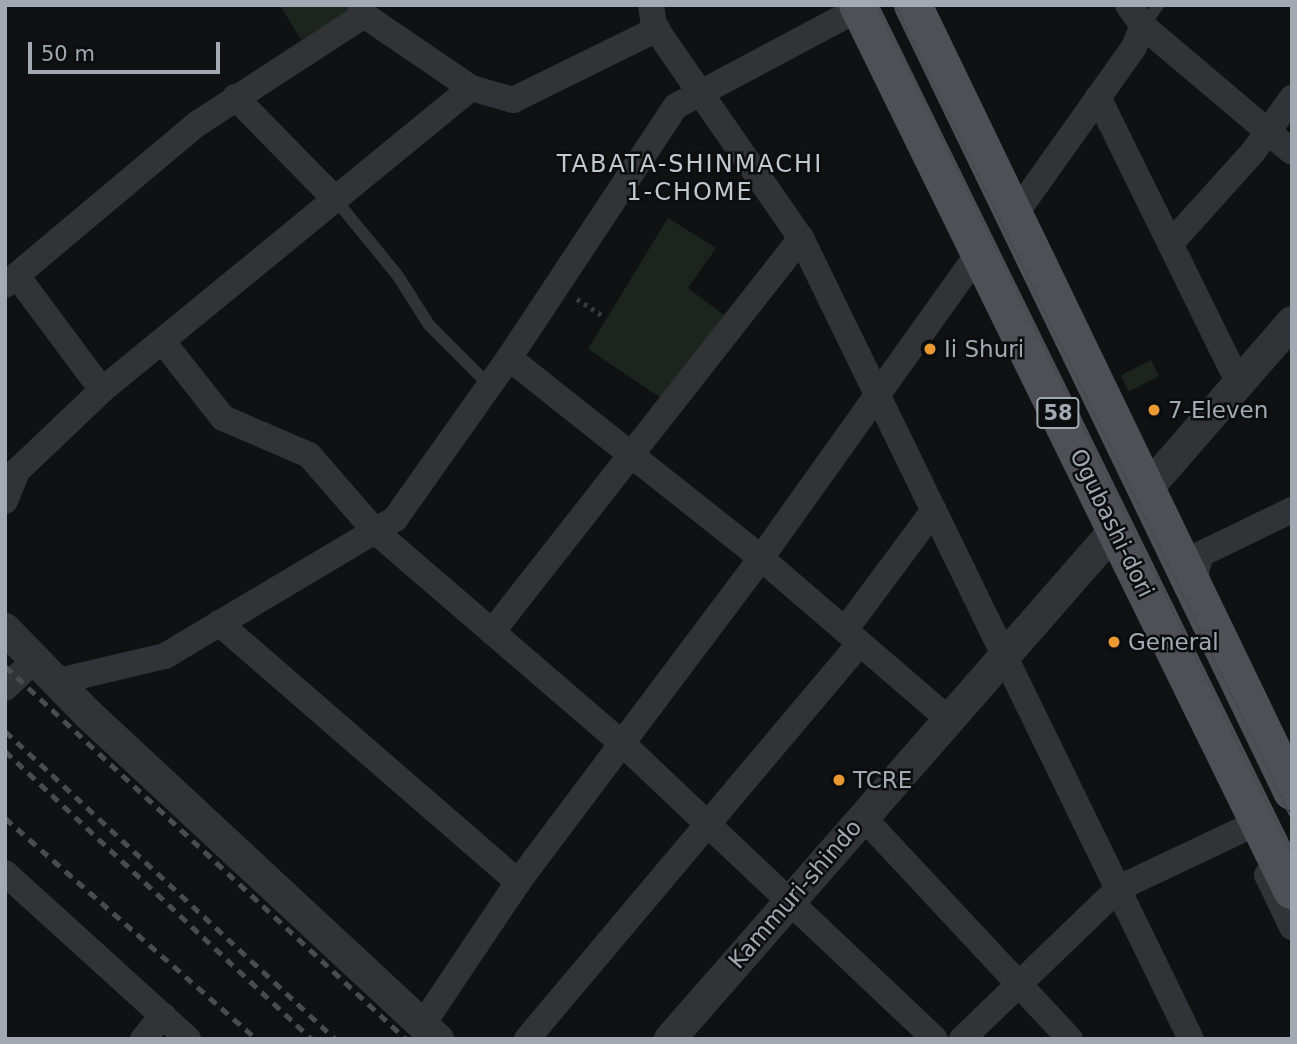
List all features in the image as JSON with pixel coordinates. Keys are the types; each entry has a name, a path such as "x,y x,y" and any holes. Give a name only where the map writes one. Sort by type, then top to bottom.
{"main road":[{"name":"Ogubashi-dori","path":"913,5 1292,791"},
{"name":"Ogubashi-dori","path":"861,6 1292,890"}],"street":[{"path":"59,681 165,656 395,519 490,386 676,106 699,91 861,6"},
{"path":"102,390 9,274 197,124 362,10 471,88 513,100 654,17 699,91 801,238 1191,1039"},
{"path":"1014,216 1135,47 1143,12"},
{"path":"1143,12 1292,152"},
{"path":"5,501 17,471 102,390 471,88"},
{"path":"235,97 335,198"},
{"path":"1098,97 1239,383"},
{"path":"1171,243 1292,98"},
{"path":"492,632 801,238"},
{"path":"5,629 37,658 88,714 431,1031 517,882 761,558 980,251"},
{"path":"1147,489 1292,322"},
{"path":"163,342 223,418 309,456 375,531 623,744 791,899 935,1039"},
{"path":"509,358 761,558 947,718"},
{"path":"527,1039 711,825 852,636 934,510"},
{"path":"1194,583 1201,554 1292,510"},
{"name":"Kammuri-shindo","path":"670,1039 947,718 1115,530"},
{"path":"219,623 517,882"},
{"path":"5,688 37,658"},
{"path":"1251,704 1282,737 1292,756"},
{"path":"1217,736 1223,781 1292,927"},
{"path":"862,816 1070,1039"},
{"path":"962,1039 1017,982 1119,888 1244,829"},
{"path":"5,873 188,1039"},
{"path":"143,1039 163,1015"}],"lane":[{"path":"335,198 398,275 429,325 490,386"}],"path":[{"path":"570,295 606,317"}],"shaded area":[{"path":"280,5 346,5 349,11 301,40"},
{"path":"668,218 716,248 688,288 725,316 661,398 588,349"},
{"path":"1151,360 1159,376 1129,391 1121,375"}],"tram line":[{"path":"877,5 1292,854"},
{"path":"895,5 1292,819"}],"railway":[{"path":"5,666 406,1039"},
{"path":"5,731 335,1039"},
{"path":"5,751 312,1039"},
{"path":"5,818 257,1039"}],"place":[{"name":"Ii Shuri","path":"930,349"},
{"name":"7-Eleven","path":"1154,410"},
{"name":"General","path":"1114,642"},
{"name":"TCRE","path":"839,780"}],"district":[{"name":"TABATA-SHINMACHI 1-CHOME","path":"690,179"}]}
